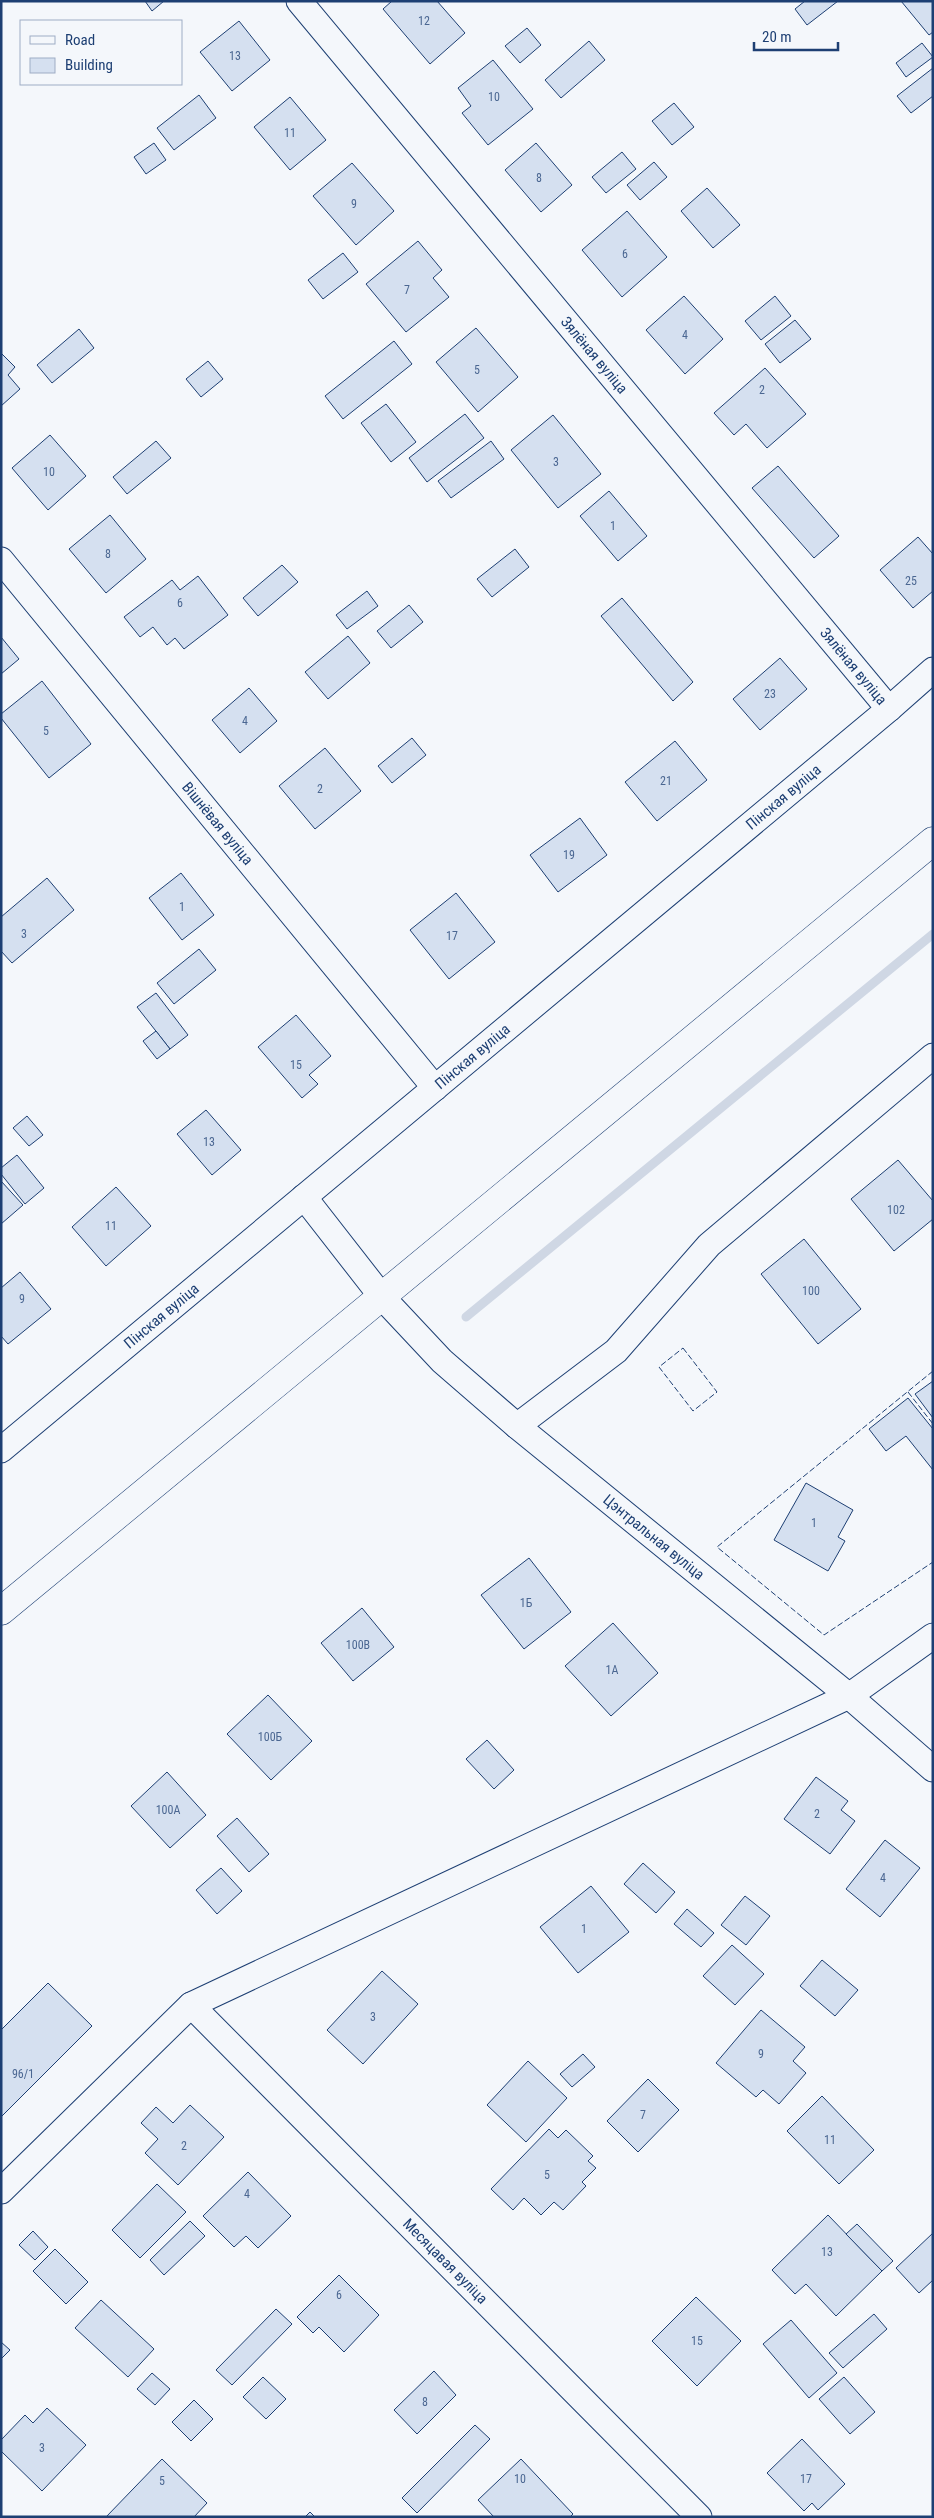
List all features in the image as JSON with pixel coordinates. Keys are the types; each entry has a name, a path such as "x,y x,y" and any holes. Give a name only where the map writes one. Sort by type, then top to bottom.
{"main road":[{"path":"1,1611 933,841"}],"street":[{"name":"Зялёная вуліца","path":"299,1 889,710"},
{"name":"Вішнёвая вуліца","path":"1,560 435,1088"},
{"name":"Пінская вуліца","path":"4,1441 435,1088 889,710 933,670"},
{"path":"517,1426 616,1351 709,1245 933,1056"},
{"name":"Цэнтральная вуліца","path":"304,1196 382,1297 442,1360 517,1426 849,1696 933,1769"},
{"path":"1,2191 191,2005 849,1696 933,1636"},
{"name":"Месяцавая вуліца","path":"191,2005 699,2517"}],"building":[{"path":"145,1 164,1 152,11"},
{"path":"392,1 437,1 465,33 430,64 383,9"},
{"path":"805,1 838,1 807,25 795,9"},
{"path":"901,1 933,1 933,32 929,35"},
{"path":"239,21 270,60 232,91 200,52"},
{"path":"527,28 541,45 520,63 505,46"},
{"path":"589,41 605,60 561,98 545,80"},
{"path":"922,43 933,57 906,77 896,63"},
{"path":"493,60 533,109 488,145 462,113 471,106 458,88"},
{"path":"933,68 933,96 911,113 897,96"},
{"path":"199,95 216,118 174,150 157,128"},
{"path":"290,97 326,140 290,170 254,127"},
{"path":"674,103 694,127 672,145 652,121"},
{"path":"154,143 166,160 146,174 134,157"},
{"path":"536,143 572,185 541,212 505,170"},
{"path":"622,152 636,169 606,193 592,177"},
{"path":"654,162 667,177 640,200 627,185"},
{"path":"352,163 394,211 356,245 313,196"},
{"path":"707,188 740,225 713,248 681,211"},
{"path":"627,211 667,257 622,297 582,250"},
{"path":"418,241 442,270 433,278 449,297 406,332 366,284"},
{"path":"343,253 358,272 323,299 308,280"},
{"path":"684,296 723,339 685,374 646,330"},
{"path":"775,296 791,316 761,340 745,321"},
{"path":"795,320 811,339 780,363 765,344"},
{"path":"476,328 518,377 478,412 436,362"},
{"path":"79,329 94,348 52,383 37,365"},
{"path":"394,341 412,364 343,419 325,396"},
{"path":"1,353 15,367 8,375 20,389 1,406"},
{"path":"208,361 223,379 201,397 186,379"},
{"path":"765,368 806,414 767,448 746,424 734,435 714,413"},
{"path":"386,404 416,442 391,462 361,423"},
{"path":"465,414 484,438 427,482 409,458"},
{"path":"553,415 601,474 558,508 511,450"},
{"path":"50,435 86,476 48,510 12,468"},
{"path":"156,441 171,458 127,494 113,477"},
{"path":"491,441 504,459 451,498 438,481"},
{"path":"778,466 839,536 814,558 752,488"},
{"path":"609,491 647,536 618,561 580,516"},
{"path":"110,515 146,559 106,593 69,549"},
{"path":"918,537 933,554 933,591 913,608 880,570"},
{"path":"515,549 529,567 492,597 477,579"},
{"path":"282,565 298,582 258,616 243,598"},
{"path":"198,576 228,615 184,649 175,638 167,645 153,627 140,637 124,617 172,580 180,590"},
{"path":"367,591 378,606 347,629 336,615"},
{"path":"622,598 693,682 673,701 601,616"},
{"path":"409,605 423,622 391,648 377,631"},
{"path":"348,636 370,663 328,699 305,672"},
{"path":"1,637 19,659 1,674"},
{"path":"780,658 807,689 760,730 733,699"},
{"path":"42,681 91,744 49,778 1,718 1,714"},
{"path":"249,688 277,721 240,753 212,720"},
{"path":"412,738 426,755 392,783 378,766"},
{"path":"675,741 707,780 657,821 625,782"},
{"path":"325,748 361,791 315,829 279,786"},
{"path":"580,818 607,855 558,892 530,855"},
{"path":"181,873 214,915 182,940 149,898"},
{"path":"47,878 74,910 12,963 1,951 1,917"},
{"path":"456,893 495,942 449,979 410,930"},
{"path":"199,949 216,970 174,1004 157,983"},
{"path":"156,993 188,1035 170,1049 137,1007"},
{"path":"296,1015 331,1056 309,1075 318,1084 302,1098 258,1047"},
{"path":"156,1031 170,1049 157,1059 143,1041"},
{"path":"206,1110 241,1150 212,1175 177,1134"},
{"path":"27,1116 43,1135 29,1146 13,1128"},
{"path":"17,1155 44,1188 25,1204 1,1174 1,1168"},
{"path":"898,1160 933,1201 933,1219 894,1251 851,1199"},
{"path":"1,1181 23,1205 1,1224"},
{"path":"116,1187 151,1226 106,1266 72,1227"},
{"path":"804,1239 861,1309 818,1344 761,1274"},
{"path":"20,1272 51,1309 8,1344 1,1336 1,1288"},
{"path":"933,1381 933,1418 915,1394"},
{"path":"908,1398 933,1429 933,1470 906,1436 886,1451 869,1429"},
{"path":"806,1483 853,1510 838,1537 845,1541 828,1571 774,1540"},
{"path":"529,1558 571,1612 524,1649 481,1595"},
{"path":"362,1608 394,1647 353,1681 321,1643"},
{"path":"613,1623 658,1673 611,1716 565,1666"},
{"path":"268,1695 312,1741 271,1780 227,1734"},
{"path":"487,1740 514,1770 494,1789 466,1759"},
{"path":"167,1772 206,1815 170,1848 131,1806"},
{"path":"816,1777 848,1801 841,1810 855,1821 830,1854 784,1819"},
{"path":"237,1818 269,1854 249,1872 217,1836"},
{"path":"885,1840 920,1868 880,1917 846,1889"},
{"path":"643,1863 675,1892 656,1913 624,1884"},
{"path":"221,1868 242,1891 217,1914 196,1890"},
{"path":"591,1886 629,1932 578,1973 540,1927"},
{"path":"745,1896 770,1916 746,1945 721,1925"},
{"path":"687,1909 714,1933 701,1947 674,1924"},
{"path":"732,1945 764,1974 735,2005 703,1976"},
{"path":"822,1960 858,1990 835,2016 800,1986"},
{"path":"382,1971 418,2004 363,2064 327,2030"},
{"path":"48,1983 92,2026 1,2117 1,2030"},
{"path":"761,2010 805,2047 793,2061 806,2073 779,2104 763,2090 756,2097 716,2063"},
{"path":"583,2054 595,2067 572,2087 560,2074"},
{"path":"528,2061 567,2098 526,2142 487,2105"},
{"path":"648,2079 679,2110 638,2152 607,2121"},
{"path":"822,2096 874,2150 839,2184 787,2131"},
{"path":"190,2105 224,2137 178,2185 145,2153 158,2139 141,2123 156,2107 173,2123"},
{"path":"549,2129 558,2138 566,2130 593,2156 588,2161 596,2168 582,2182 586,2186 563,2210 554,2202 541,2215 524,2198 513,2210 491,2189"},
{"path":"248,2172 291,2216 258,2248 246,2236 234,2247 203,2216"},
{"path":"157,2184 186,2212 140,2258 112,2230"},
{"path":"828,2215 882,2271 836,2316 806,2284 795,2294 772,2270"},
{"path":"190,2221 205,2236 164,2275 150,2260"},
{"path":"857,2224 893,2261 882,2271 846,2234"},
{"path":"33,2231 48,2247 35,2260 19,2245"},
{"path":"933,2233 933,2280 919,2293 896,2268"},
{"path":"55,2249 88,2282 66,2304 33,2271"},
{"path":"339,2275 379,2315 344,2352 319,2327 313,2333 297,2317"},
{"path":"696,2297 741,2341 697,2386 652,2341"},
{"path":"101,2300 154,2349 128,2377 75,2328"},
{"path":"276,2309 292,2324 232,2385 216,2370"},
{"path":"874,2314 887,2329 843,2368 829,2353"},
{"path":"791,2320 837,2373 809,2398 763,2344"},
{"path":"1,2342 10,2350 1,2359"},
{"path":"434,2371 456,2395 417,2434 394,2410"},
{"path":"152,2373 170,2389 155,2405 137,2389"},
{"path":"263,2377 286,2399 266,2419 243,2397"},
{"path":"844,2377 875,2412 850,2434 819,2399"},
{"path":"194,2400 213,2419 191,2441 172,2422"},
{"path":"47,2408 86,2445 42,2491 1,2451 1,2440 25,2415 33,2423"},
{"path":"475,2425 490,2439 417,2513 402,2498"},
{"path":"802,2439 845,2484 818,2510 812,2503 804,2511 767,2473"},
{"path":"162,2459 207,2503 194,2517 106,2517"},
{"path":"521,2459 573,2514 570,2517 494,2517 478,2500"},
{"path":"310,2512 315,2517 305,2517"}],"waterway":[{"path":"466,1317 933,934"}],"fence":[{"path":"683,1348 717,1392 693,1411 659,1367 683,1348"},
{"path":"933,1371 717,1547 824,1635 933,1562"},
{"path":"908,1392 933,1424"}]}
